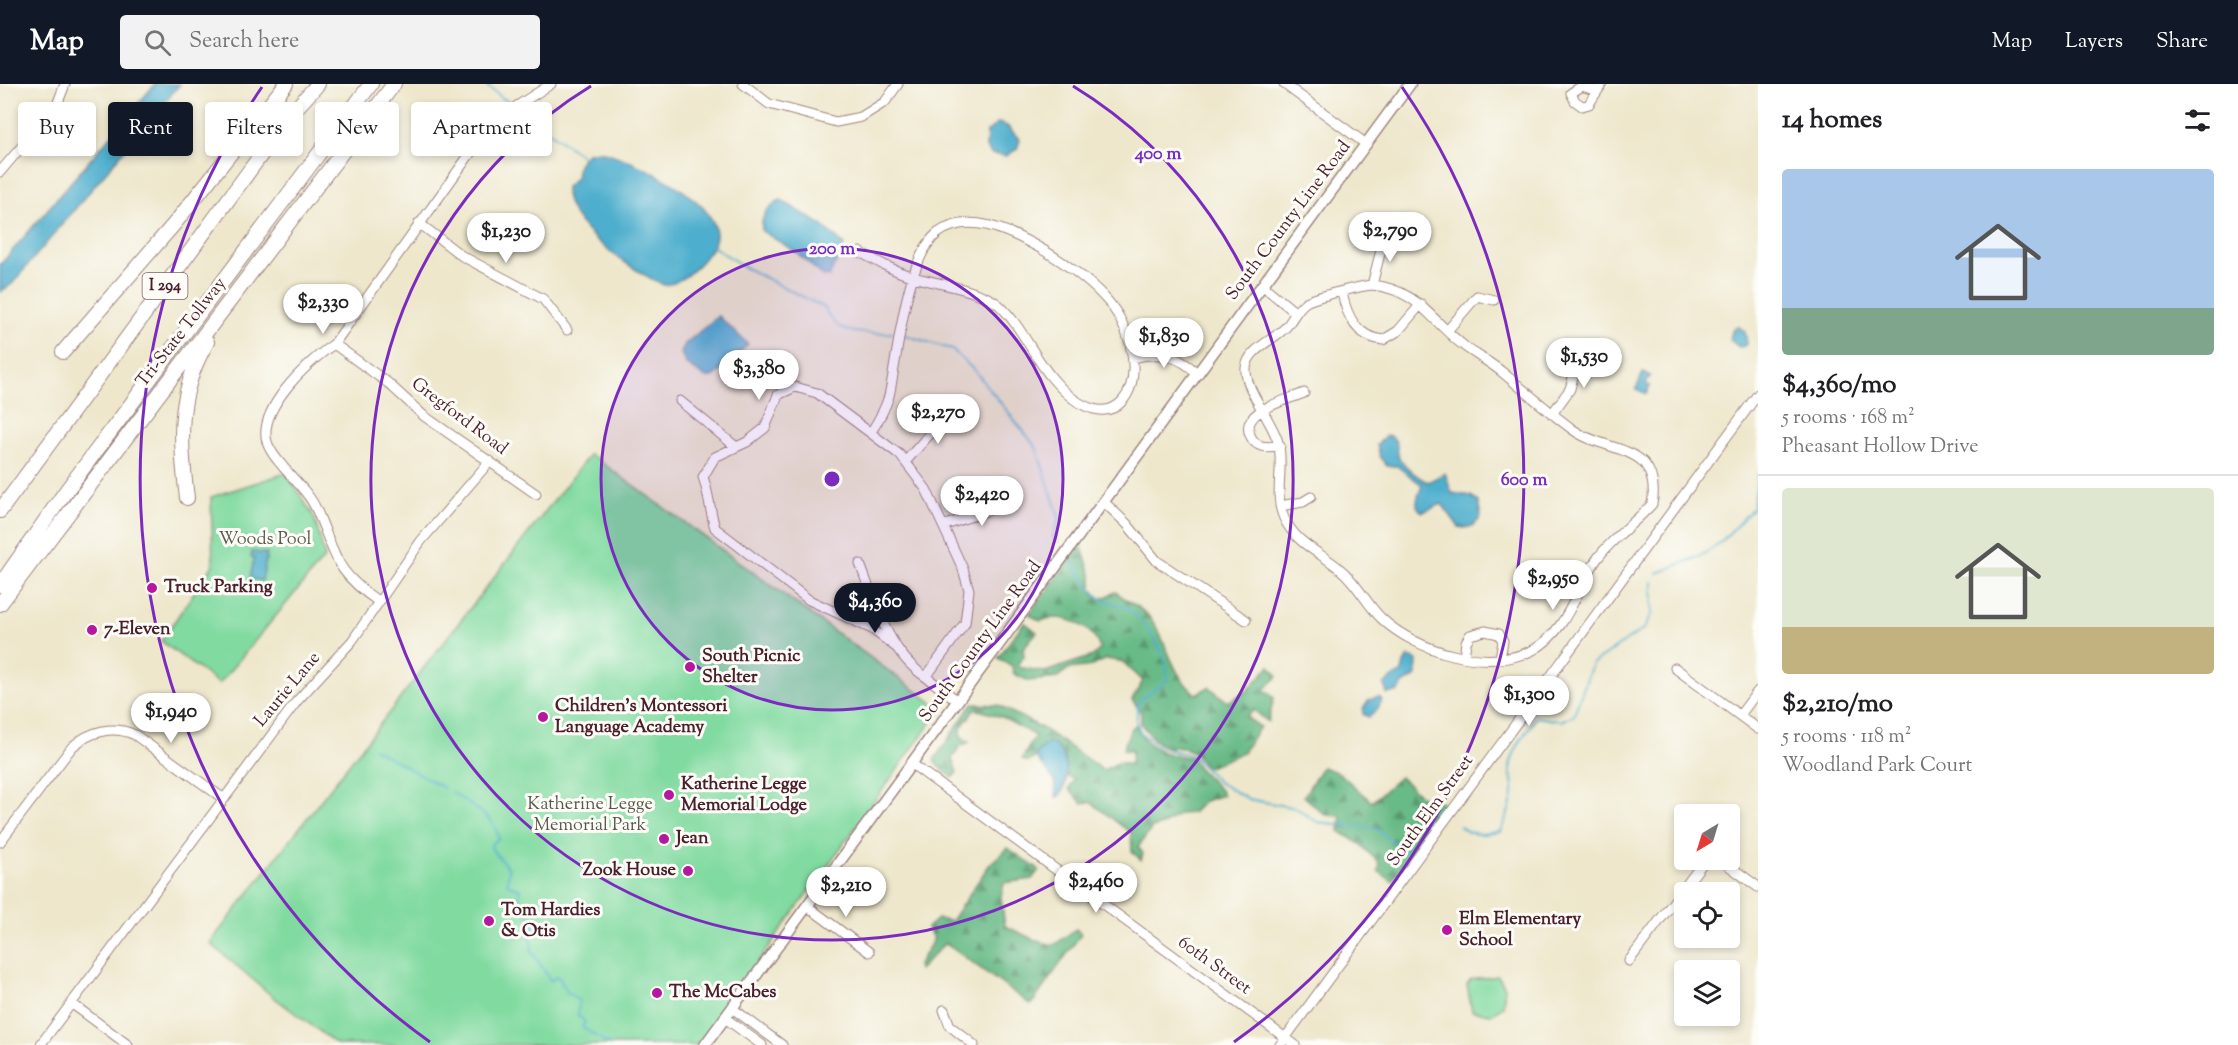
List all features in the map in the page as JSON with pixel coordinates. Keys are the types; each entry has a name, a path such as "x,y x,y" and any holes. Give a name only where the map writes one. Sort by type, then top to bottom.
{"highway":[{"path":"63,352 176,223 286,84"},
{"path":"299,102 311,84"},
{"name":"I 294","path":"302,102 318,84"},
{"name":"Tri-State Tollway","path":"0,585 66,491 371,84"},
{"name":"Tri-State Tollway","path":"0,604 394,84"},
{"name":"I 294","path":"0,511 260,156"},
{"path":"187,498 181,446 182,414 193,366 227,307"}],"main road":[{"name":"South County Line Road","path":"705,1045 1410,84"}],"street":[{"path":"0,172 57,105 65,84"},
{"path":"379,602 358,588 338,564 316,509 270,449 265,431 268,418 289,386 315,357 334,344 477,144 506,113 551,84"},
{"path":"743,84 769,104 836,122 861,117 885,102 898,84"},
{"path":"1284,84 1366,144"},
{"path":"860,252 891,269 914,277 961,289 998,304 1047,373 1063,392 1081,405 1100,411 1113,408 1127,398 1132,388 1132,358 1124,326 1103,297 1053,257 1008,232 979,223 962,222 947,227 930,243 914,277 895,354 889,396 881,417 871,432"},
{"path":"419,223 462,256 543,299 567,330"},
{"path":"1372,285 1384,234"},
{"path":"1262,285 1296,312"},
{"path":"1372,285 1391,287 1421,304 1447,331 1580,435 1643,462 1653,483 1652,504 1596,560 1556,631 1534,649 1515,657 1464,657 1420,645 1403,636 1383,620 1342,570 1296,538 1280,506 1280,446 1246,378 1246,367 1255,351 1278,336 1306,302 1342,293 1372,285"},
{"path":"1342,293 1345,309 1352,324 1367,336 1383,340 1398,331 1421,304"},
{"path":"1447,331 1477,296 1494,300"},
{"name":"Gregford Road","path":"334,344 387,383 424,416 536,494"},
{"path":"1552,414 1570,389 1580,350"},
{"path":"1132,358 1170,356 1184,362 1198,374"},
{"path":"897,648 872,629 838,615 800,594 715,528 710,512 711,500 704,477 715,457 747,442 765,428 778,395 795,387 817,393 906,460 921,480 963,569 969,590 965,623 926,677"},
{"path":"1280,446 1262,447 1254,442 1248,430 1249,421 1256,412 1304,393"},
{"name":"South Elm Street","path":"1283,1042 1758,394"},
{"path":"680,401 735,446"},
{"path":"906,460 950,411"},
{"name":"Laurie Lane","path":"41,1044 297,701 352,641 421,541 490,461"},
{"path":"1280,506 1303,502 1311,497"},
{"path":"943,526 1012,502"},
{"path":"1104,502 1127,524 1157,561 1246,620"},
{"path":"860,564 880,615 897,648 912,668 958,701"},
{"path":"872,629 880,615"},
{"path":"1464,657 1470,635 1485,632 1499,634 1503,640 1500,658"},
{"path":"1675,668 1758,729"},
{"path":"1740,715 1758,692"},
{"path":"0,842 72,747 104,730 123,730 135,735 224,799"},
{"name":"60th Street","path":"912,764 1283,1042 1295,1045"},
{"path":"1629,961 1697,870"},
{"path":"1735,870 1758,887"},
{"path":"807,906 869,952"},
{"path":"71,1003 128,1045"},
{"path":"732,1008 782,1045"},
{"path":"944,1010 950,1026 974,1045"},
{"path":"725,1018 762,1045"}],"green space":[{"name":"Katherine Legge Memorial Park","path":"590,454 941,709 698,1045 338,1045 272,996 210,943"},
{"name":"Woods Pool","path":"286,473 314,517 325,557 219,684 161,641 213,565 211,497"},
{"path":"1081,545 1092,577 1092,591 1099,600 1116,592 1146,614 1158,631 1181,679 1196,694 1209,687 1228,702 1247,691 1270,666 1278,677 1264,689 1274,698 1268,722 1254,710 1246,717 1260,727 1243,752 1209,767 1191,751 1162,745 1156,741 1141,724 1141,712 1132,700 1143,681 1123,662 1107,659 1092,666 1068,669 1057,678 1029,681 1014,674 1012,666 998,658 1024,622 1037,632 1023,648 1024,657 1018,663 1018,667 1045,672 1093,656 1100,649 1091,633 1076,623 1058,618 1040,621 1029,614"},
{"path":"972,704 998,705 1042,728 1103,770 1120,762 1131,764 1132,751 1123,750 1131,728 1136,725 1146,741 1158,750 1192,758 1223,795 1204,801 1192,813 1179,814 1165,824 1152,828 1138,847 1143,854 1141,860 1132,851 1131,833 1090,802 1082,803 1069,789 1074,779 1067,776 1064,755 1037,752 1036,757 1028,762 1022,759 1035,736 1002,717 975,709 961,728 961,736 969,742 959,747 952,759 957,772 953,778 937,765 934,760"},
{"path":"1322,767 1339,773 1372,802 1400,777 1425,800 1438,799 1446,807 1392,881 1378,871 1380,864 1360,844 1339,831 1341,816 1325,815 1304,796"},
{"path":"1008,848 1039,870 1032,879 1004,883 1001,897 1005,926 1037,941 1054,945 1076,929 1081,934 1031,1005 945,943 919,970 918,965 934,939 927,928 937,919 951,921 990,864"},
{"path":"1498,976 1505,987 1503,1006 1491,1014 1472,1011 1467,985 1471,980"}],"water":[{"path":"155,84 180,84 165,102 140,102"},
{"path":"998,123 1007,126 1020,140 1017,149 1006,156 991,154 986,147 987,132"},
{"path":"108,139 108,156 120,156 12,284 0,292 0,265 93,156 96,156"},
{"path":"599,151 630,161 668,181 701,206 712,220 716,233 714,244 702,261 685,277 664,285 651,279 602,245 575,216 568,201 566,187 576,178 578,164 587,153"},
{"path":"781,200 822,225 844,245 829,277 822,275 796,252 762,231 762,221 766,212"},
{"path":"718,316 748,344 715,376 706,378 686,364 681,353 685,344"},
{"path":"1738,326 1745,332 1747,343 1739,347 1730,340 1732,331"},
{"path":"1643,373 1650,376 1646,384 1650,386 1646,394 1636,389"},
{"path":"1388,435 1395,440 1399,458 1410,470 1428,482 1445,473 1452,493 1471,496 1478,502 1481,517 1472,526 1463,528 1459,527 1442,504 1423,512 1419,509 1417,500 1422,485 1397,466 1387,466 1380,457 1377,444"},
{"path":"252,552 267,554 262,581 250,579 254,558 251,557"},
{"path":"1409,657 1417,660 1416,676 1403,684 1399,691 1387,694 1384,684 1402,672 1404,663"},
{"path":"1379,697 1382,700 1377,710 1369,717 1363,714 1363,709 1369,700"},
{"path":"1048,742 1060,751 1066,766 1066,782 1059,796 1056,797 1055,781 1036,757 1037,752"}],"waterway":[{"path":"484,84 508,102"},
{"path":"552,134 585,158"},
{"path":"711,245 744,267 825,308 830,318 844,329 862,333 892,333"},
{"path":"905,335 951,349 975,371 1036,447 1059,517 1053,538 1058,542"},
{"path":"1658,573 1700,556 1718,545 1753,508 1758,474"},
{"path":"1071,558 1090,588 1098,596 1128,609 1143,622 1161,651 1165,661 1167,680 1139,701 1136,722 1141,733 1158,747 1193,756 1218,782 1248,799 1296,808 1317,822 1374,828 1410,854"},
{"path":"1460,826 1473,833 1500,832 1513,793 1511,761 1520,742 1536,717 1561,721 1574,715 1592,664 1645,628 1652,614 1653,581"},
{"path":"373,748 444,788"},
{"path":"453,793 481,812 493,824 499,839 492,843 491,848 509,869 507,884 520,889 518,907 533,918 535,926 530,932 532,952 551,981 558,976 568,993 579,1001 578,1015 585,1022 582,1027 610,1045"},
{"path":"1417,845 1439,807"}],"place":[{"name":"Truck Parking","path":"152,588"},
{"name":"7-Eleven","path":"92,630"},
{"name":"South Picnic Shelter","path":"690,667"},
{"name":"Children's Montessori Language Academy","path":"543,717"},
{"name":"Katherine Legge Memorial Lodge","path":"669,795"},
{"name":"Jean","path":"664,839"},
{"name":"Zook House","path":"688,871"},
{"name":"Tom Hardies & Otis","path":"489,921"},
{"name":"Elm Elementary School","path":"1447,930"},
{"name":"The McCabes","path":"657,993"}]}
